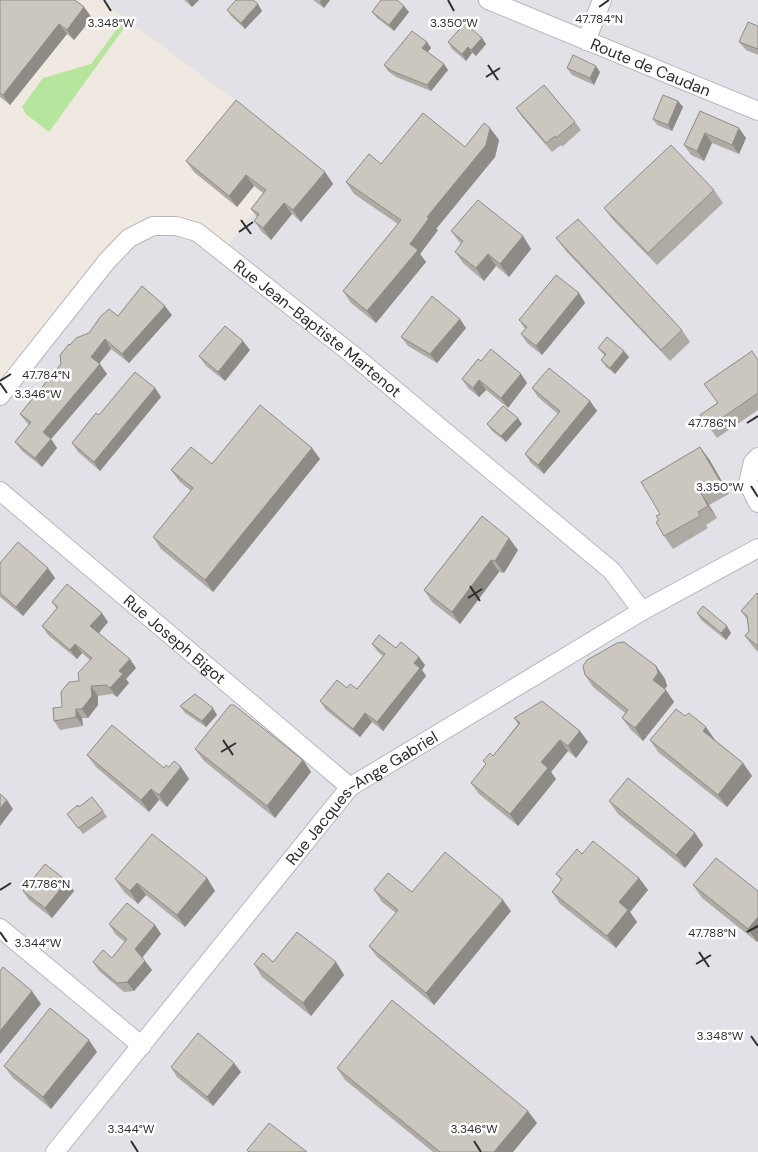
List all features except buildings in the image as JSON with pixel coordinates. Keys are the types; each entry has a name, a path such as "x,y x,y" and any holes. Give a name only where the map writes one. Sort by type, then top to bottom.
{"street":[{"name":"Route de Caudan","path":"488,0 758,111"},
{"path":"586,41 602,0"},
{"name":"Rue Jean-Baptiste Martenot","path":"0,396 128,238 153,226 176,226 197,232 352,354 612,571 642,611"},
{"path":"758,457 754,462 748,483 758,503"},
{"name":"Rue Joseph Bigot","path":"0,490 350,787"},
{"name":"Rue Jacques-Ange Gabriel","path":"55,1152 350,787 642,611 758,548"},
{"path":"2,934 142,1046"}],"shaded area":[{"path":"101,0 758,0 758,1152 0,1152 0,396 107,261 153,226 224,251 301,150"}],"green space":[{"path":"123,21 127,24 49,132 26,114 22,107 43,78 91,64"}]}
